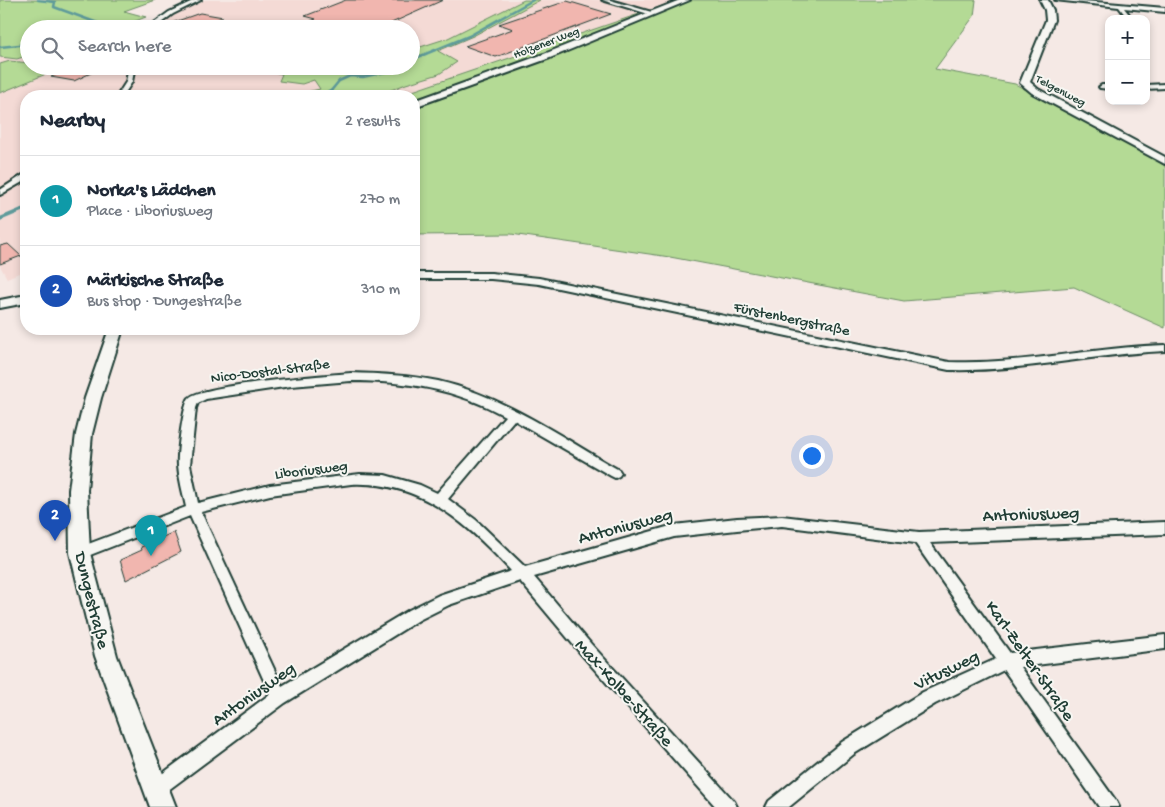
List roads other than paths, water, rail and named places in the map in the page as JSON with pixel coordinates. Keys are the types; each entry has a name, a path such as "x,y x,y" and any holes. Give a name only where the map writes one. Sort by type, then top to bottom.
{"main road":[{"name":"Holzener Weg","path":"420,102 547,56 686,0"},
{"name":"Telgenweg","path":"1044,0 1049,10 1050,20 1025,83 1034,91 1165,161"},
{"path":"0,304 20,300"},
{"name":"Dungestraße","path":"114,335 93,398 84,434 78,490 80,553 106,656 160,798"}],"street":[{"path":"161,20 171,13 199,0"},
{"path":"604,0 652,13"},
{"path":"1057,0 1165,10"},
{"path":"1121,7 1128,15"},
{"path":"123,90 130,75"},
{"path":"1150,86 1165,86"},
{"path":"0,193 20,181"},
{"name":"Fürstenbergstraße","path":"420,276 491,276 540,281 949,366 1000,367 1114,350 1165,348"},
{"name":"Nico-Dostal-Straße","path":"279,697 193,509 184,465 190,408 194,400 204,395 316,379 360,377 409,380 439,385 470,396 512,415 615,473"},
{"path":"440,500 512,415"},
{"name":"Liboriusweg","path":"80,553 193,509 246,495 293,486 361,479 385,480 406,485 440,500 490,540 524,574"},
{"name":"Antoniusweg","path":"160,798 279,697 414,614 444,600 524,574 674,531 782,521 918,538 1165,528"},
{"name":"Karl-Zelter-Straße","path":"918,538 1110,807"},
{"name":"Max-Kolbe-Straße","path":"524,574 562,622 728,807"},
{"name":"Vitusweg","path":"775,807 848,748 929,698 1007,661 1165,642"}],"waterway":[{"path":"38,0 55,2 54,7 89,20"},
{"path":"420,56 469,36 533,0"},
{"path":"0,47 20,45"},
{"path":"332,90 339,81 350,76 363,77 372,75"},
{"path":"0,219 20,211"}],"place":[{"name":"Märkische Straße","path":"55,541"},
{"name":"Norka's Lädchen","path":"151,556"}]}
